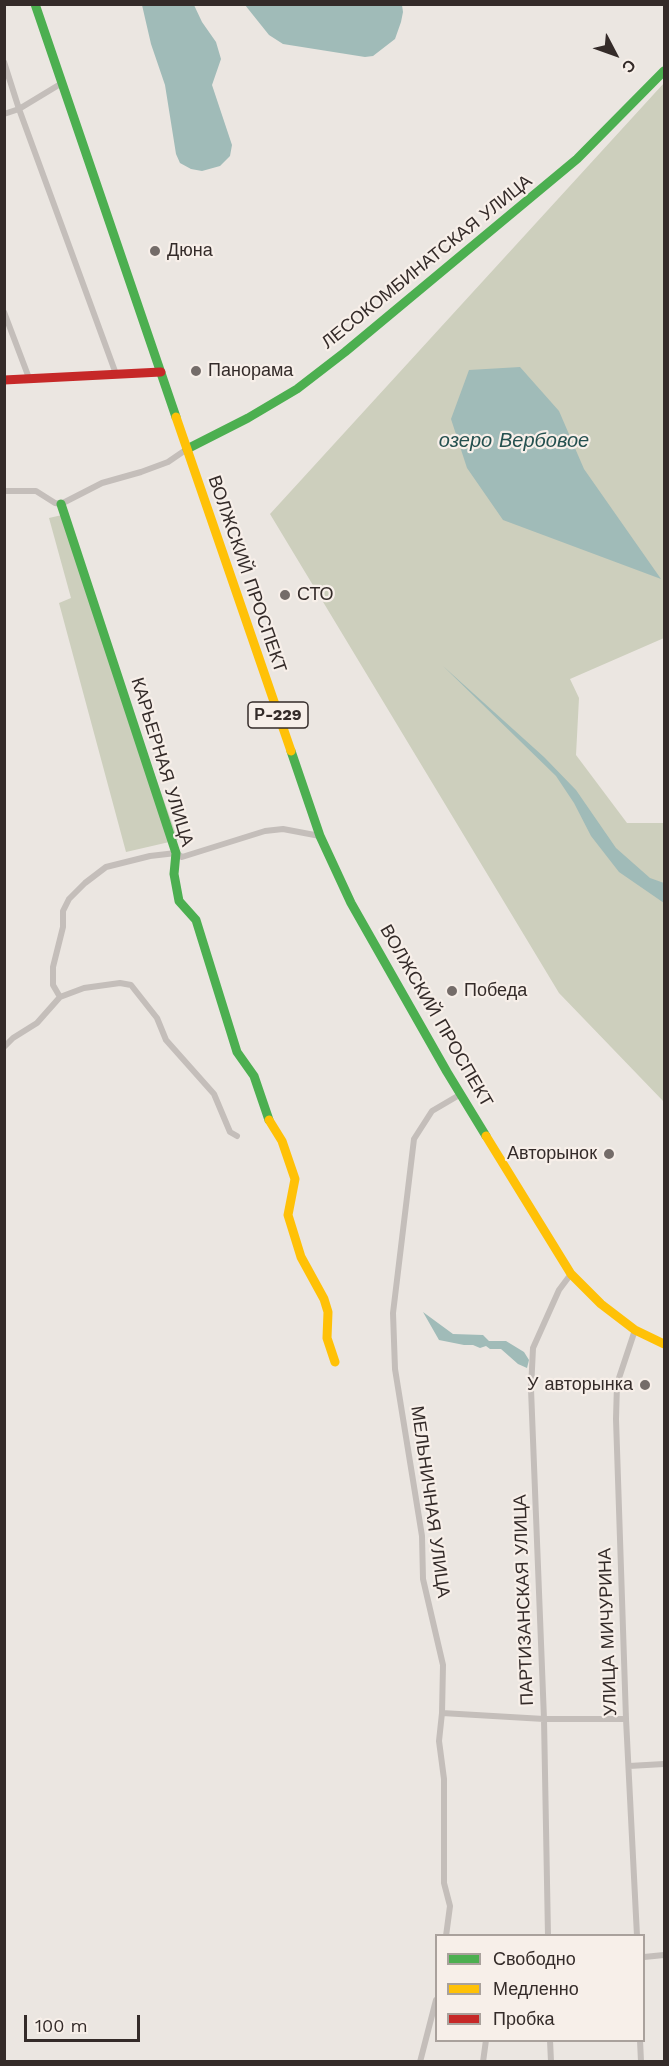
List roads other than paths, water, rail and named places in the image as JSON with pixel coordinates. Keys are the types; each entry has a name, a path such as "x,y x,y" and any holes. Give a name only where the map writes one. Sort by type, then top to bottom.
{"street":[{"name":"ВОЛЖСКИЙ ПРОСПЕКТ","path":"35,4 320,836 351,903 461,1094 571,1274 601,1304 635,1330 664,1344"},
{"path":"4,62 116,374"},
{"name":"ЛЕСОКОМБИНАТСКАЯ УЛИЦА","path":"187,449 248,418 297,389 345,352 576,159 664,70"},
{"path":"4,114 19,109 62,82"},
{"path":"4,312 29,378"},
{"path":"4,380 161,372"},
{"path":"4,491 36,490 55,503 61,504 102,483 168,462 187,449"},
{"name":"КАРЬЕРНАЯ УЛИЦА","path":"61,504 176,853 174,874 179,901 196,920 237,1052 254,1076 267,1117 282,1142 295,1179 288,1215 302,1257 328,1312 327,1338 335,1362"},
{"path":"60,997 53,986 53,967 63,927 63,911 69,899 106,867 124,861 176,853 182,856 265,831 283,829 320,836"},
{"path":"4,1047 13,1038 37,1023 60,997 84,988 120,983 131,985 157,1018 166,1040 214,1094 230,1132 237,1136"},
{"name":"МЕЛЬНИЧНАЯ УЛИЦА","path":"446,1934 450,1906 444,1883 444,1779 439,1741 443,1665 423,1580 422,1536 395,1369 393,1313 414,1139 432,1111 461,1094"},
{"name":"ПАРТИЗАНСКАЯ УЛИЦА","path":"548,1934 544,1719 531,1372 533,1348 559,1290 571,1274"},
{"name":"УЛИЦА МИЧУРИНА","path":"635,1330 616,1384 616,1407 626,1719 637,1934"},
{"path":"442,1713 544,1719 626,1719"},
{"path":"629,1766 664,1764"},
{"path":"645,1957 664,1955"},
{"path":"420,2061 435,2004"},
{"path":"483,2061 486,2042"},
{"path":"550,2042 551,2061"},
{"path":"640,2042 641,2061"}],"water":[{"path":"142,5 194,5 202,22 216,42 221,59 212,85 232,145 230,156 220,166 202,171 191,169 180,163 176,154 165,85 151,44"},
{"path":"245,5 402,5 403,12 395,39 373,56 365,57 283,44 269,35"},
{"name":"озеро Вербовое","path":"520,367 559,411 584,469 661,579 503,520 467,468 451,419 469,370"},
{"path":"443,666 544,757 576,790 616,848 650,878 664,883 664,903 619,872 591,836 574,803 556,776"},
{"path":"423,1312 453,1334 483,1335 489,1341 506,1341 524,1352 529,1360 527,1368 518,1364 501,1349 490,1349 486,1346 480,1348 439,1340"}],"place":[{"name":"Дюна","path":"155,251"},
{"name":"Панорама","path":"196,371"},
{"name":"СТО","path":"285,595"},
{"name":"Победа","path":"452,991"},
{"name":"Авторынок","path":"609,1154"},
{"name":"У авторынка","path":"645,1385"}]}
